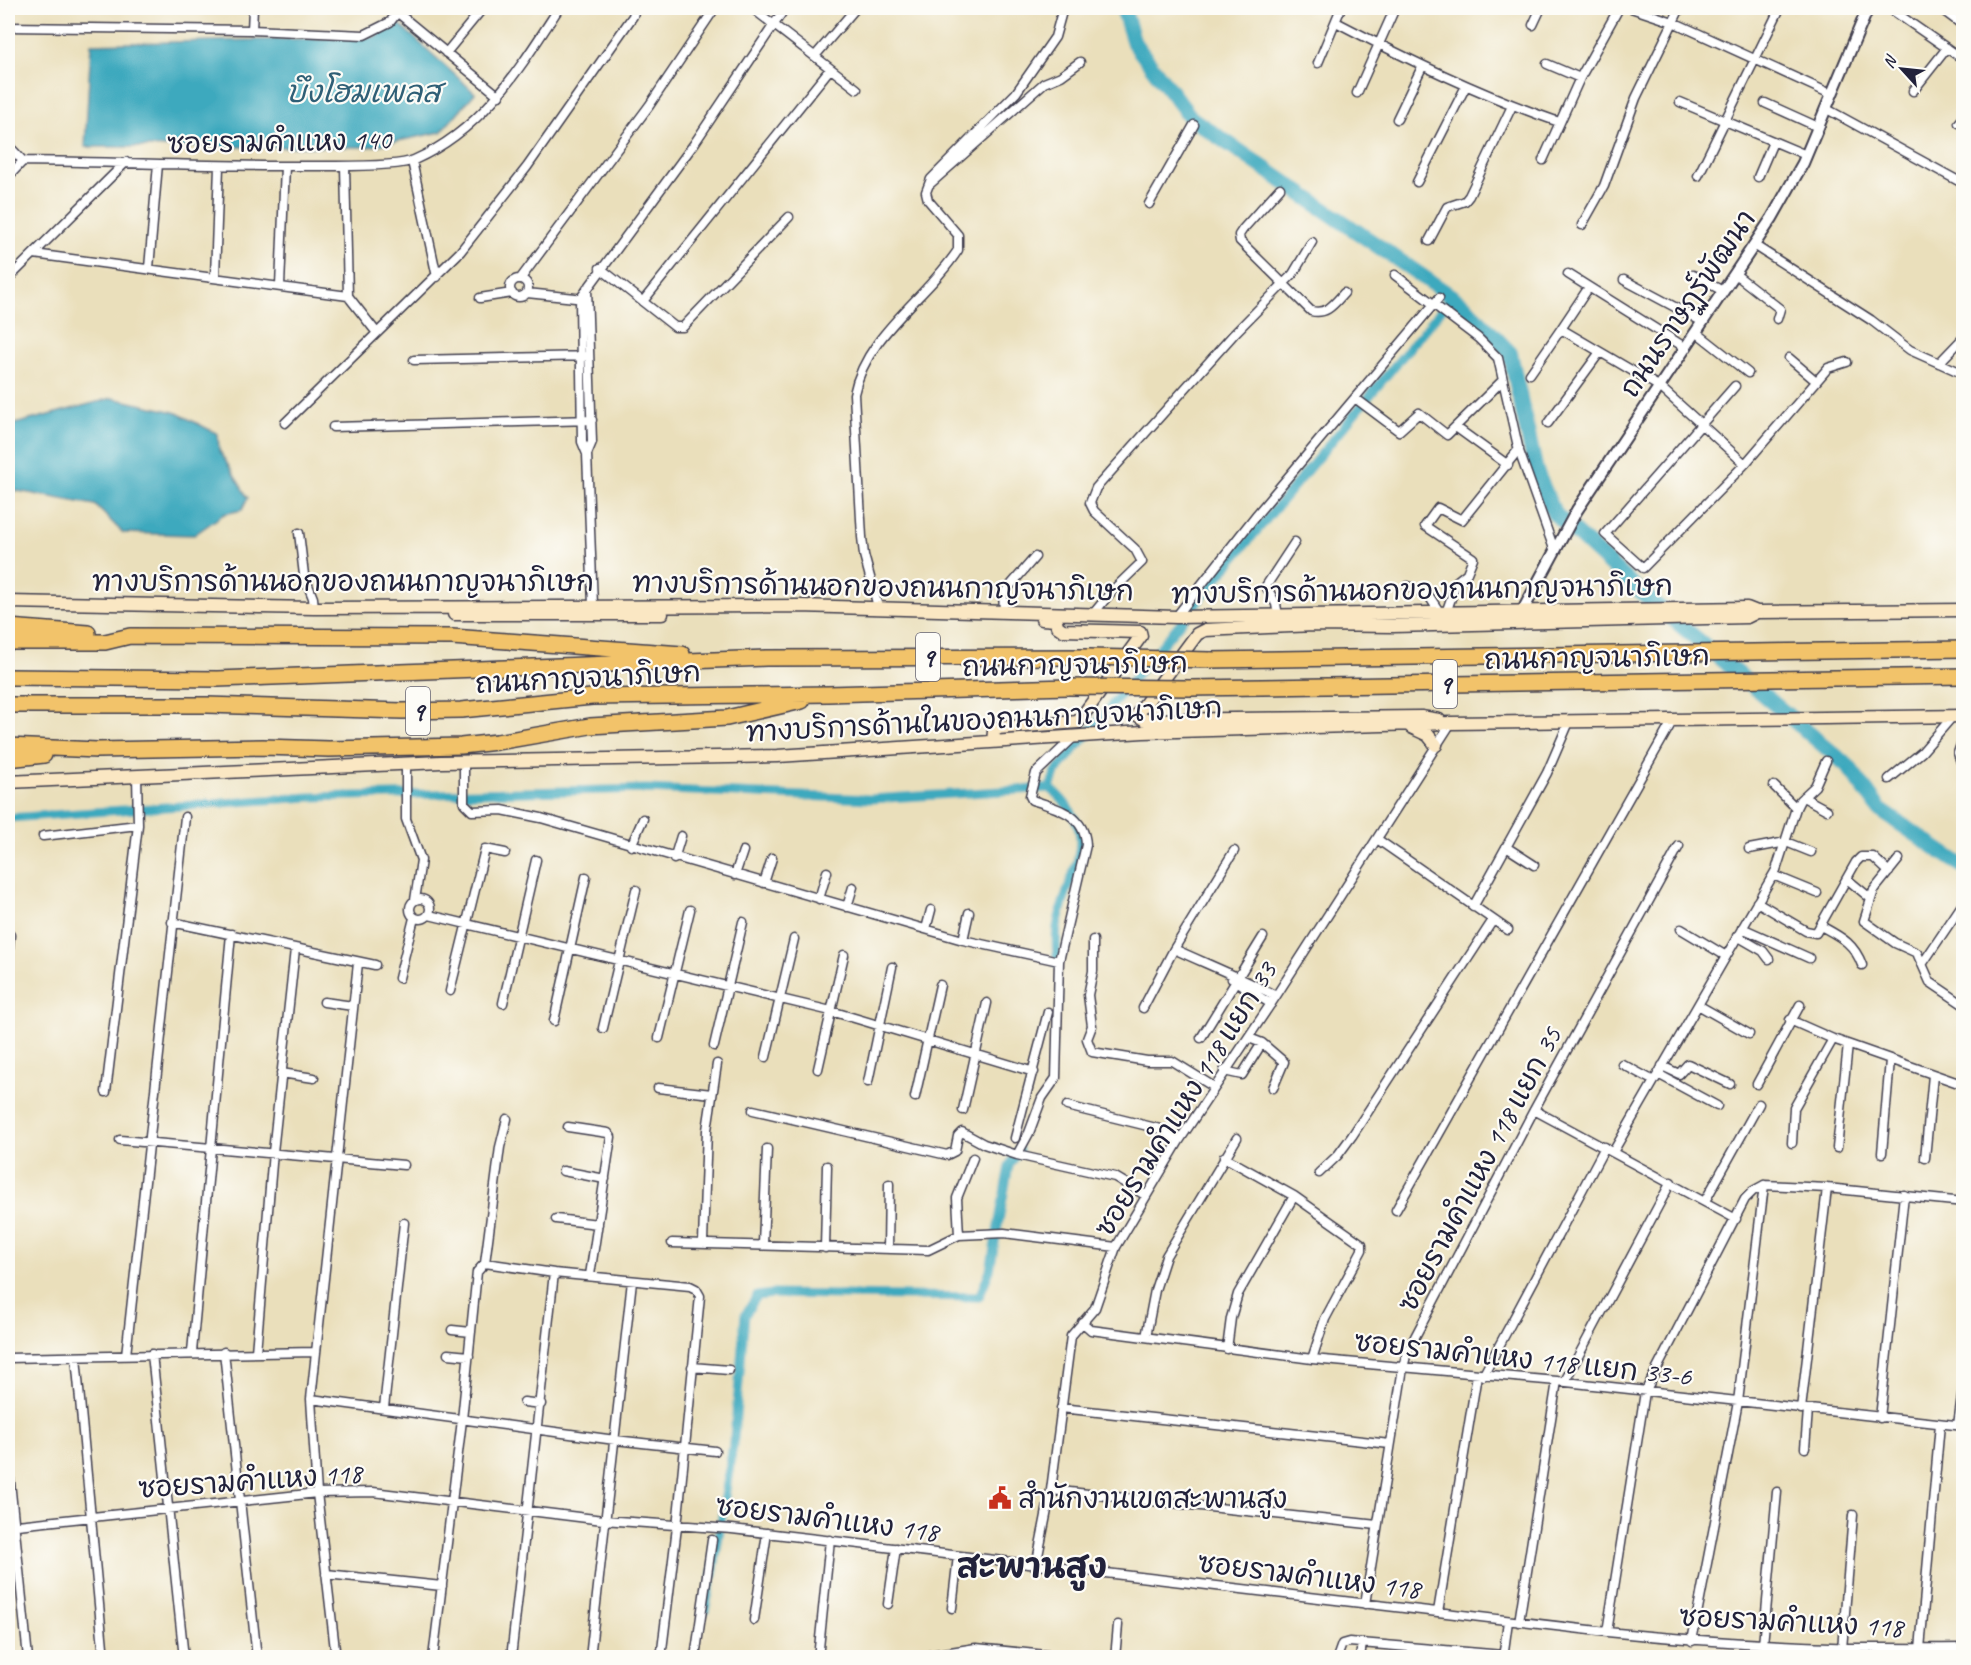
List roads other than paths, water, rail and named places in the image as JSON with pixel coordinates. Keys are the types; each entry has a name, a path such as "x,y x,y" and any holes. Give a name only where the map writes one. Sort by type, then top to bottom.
{"highway":[{"path":"8,627 130,636 452,637 658,653 766,658"},
{"path":"8,642 105,642 130,636"},
{"name":"ถนนกาญจนาภิเษก","path":"8,677 218,678 766,658 1089,657 1210,660 1964,649"},
{"name":"ถนนกาญจนาภิเษก","path":"8,705 207,705 402,711 461,710 592,697 828,694 1068,687 1191,688 1964,676"},
{"path":"8,746 97,750 462,746 590,726 727,718 828,694"},
{"path":"8,759 97,750"}],"main road":[{"name":"ทางบริการด้านนอกของถนนกาญจนาภิเษก","path":"8,602 314,608 593,605 878,607 1004,610 1175,619 1522,612 1616,616 1715,614 1747,617 1757,612 1964,610"},
{"path":"30,603 31,608 36,611 71,612 317,615 742,613 1056,620 1175,619"},
{"path":"1451,723 1421,717 1144,720 1137,715 1201,632 1314,625 1616,616"},
{"path":"1207,619 1314,625"},
{"path":"993,742 994,731 997,728 1078,722 1140,636 1140,632 1063,630 1057,626 1056,620"},
{"name":"ทางบริการด้านในของถนนกาญจนาภิเษก","path":"8,782 137,775 406,770 464,762 778,756 1143,732 1451,723 1759,721 1958,716"},
{"path":"1408,726 1428,735 1436,745"}],"street":[{"path":"252,30 253,8"},
{"path":"446,53 483,8"},
{"name":"ซอยรามคำแหง 140","path":"23,161 126,162 219,167 345,166 412,161 454,138 499,96 559,8"},
{"path":"285,423 437,277 527,167 633,16 635,8"},
{"path":"512,293 511,284 515,279 521,278 649,106 715,8"},
{"path":"752,8 857,89"},
{"path":"593,605 587,454 582,442 581,421 584,299 587,288 694,144 785,8"},
{"path":"815,56 856,8"},
{"path":"976,138 1034,69 1055,37 1063,8"},
{"path":"1318,63 1341,8"},
{"path":"1357,93 1395,8"},
{"path":"1533,25 1541,8"},
{"path":"1543,160 1580,78 1619,8"},
{"path":"1630,8 1673,22 1831,94"},
{"path":"1582,225 1604,186 1636,98 1680,8"},
{"path":"1698,176 1780,8"},
{"name":"ถนนราษฏร์พัฒนา","path":"1522,612 1577,510 1772,218 1806,155 1868,8"},
{"path":"1890,8 1964,60"},
{"path":"1940,8 1964,26"},
{"path":"8,27 252,30 364,35 383,28 399,10 446,53 499,96"},
{"path":"1336,22 1422,67 1512,106 1559,122"},
{"path":"1913,91 1947,48"},
{"path":"878,607 864,555 854,394 861,368 870,354 958,250 960,240 958,235 927,200 928,186 934,174 976,138 1044,83 1061,76 1080,62"},
{"path":"1547,64 1580,78"},
{"path":"1397,119 1422,67"},
{"path":"644,300 830,69"},
{"path":"1417,182 1466,86"},
{"path":"1680,102 1806,155"},
{"path":"1765,103 1818,127"},
{"path":"1429,241 1447,207 1465,201 1469,196 1512,106"},
{"path":"1825,108 1964,184"},
{"path":"1149,204 1194,125"},
{"path":"1758,177 1773,142"},
{"path":"8,146 23,161 8,177"},
{"path":"412,161 437,277"},
{"path":"8,279 126,162"},
{"path":"149,268 158,165"},
{"path":"280,286 285,166"},
{"path":"345,166 348,296 377,333"},
{"path":"215,276 219,167"},
{"path":"1280,188 1243,229 1239,238 1305,308 1315,312 1329,310 1344,293"},
{"path":"600,268 644,300 675,327 683,327 789,217"},
{"path":"1094,614 1112,591 1142,562 1135,549 1094,511 1090,498 1096,488 1301,265 1312,242"},
{"path":"1754,244 1871,320 1910,350 1964,374"},
{"path":"34,254 215,276 348,296"},
{"path":"1568,274 1686,348"},
{"path":"1734,274 1780,309 1777,320"},
{"path":"1395,275 1437,302 1498,358 1519,450 1554,549"},
{"path":"1693,275 1723,291"},
{"path":"521,278 528,284 527,293"},
{"path":"1624,280 1699,327 1748,373"},
{"path":"1530,374 1589,287"},
{"path":"480,297 512,293 518,297 527,293 584,299"},
{"path":"1175,619 1437,302"},
{"path":"1561,329 1660,387 1745,464"},
{"path":"1939,363 1964,337"},
{"path":"1548,423 1600,352"},
{"path":"414,360 584,356"},
{"path":"584,356 592,420 592,442 587,454"},
{"path":"1790,358 1816,381"},
{"path":"1735,386 1605,534 1643,568 1745,464 1828,368 1847,362"},
{"path":"1356,399 1399,431 1419,413 1447,435 1457,428 1503,380"},
{"path":"333,427 592,420"},
{"path":"1457,428 1508,465"},
{"path":"1408,586 1429,596 1443,613 1457,581 1467,573 1473,558 1425,526 1438,508 1462,520 1519,450"},
{"path":"299,532 304,575 313,598 314,608"},
{"path":"1278,616 1276,604 1266,586 1295,542"},
{"path":"1004,610 1004,594 1035,557"},
{"path":"1889,779 1922,752 1958,716"},
{"path":"1396,1210 1673,720"},
{"path":"1473,908 1547,773 1569,722"},
{"name":"ซอยรามคำแหง 118 แยก 33","path":"1036,1566 1051,1490 1071,1336 1095,1308 1116,1247 1145,1195 1224,1071 1274,1000 1451,723"},
{"path":"1017,1155 1029,1133 1042,1098 1056,1078 1059,961 1086,845 1085,835 1076,819 1032,800 1031,792 1036,773 1076,736"},
{"path":"1964,736 1958,753 1964,771"},
{"path":"1438,1612 1480,1375 1609,1150 1658,1074 1773,875 1796,808 1803,797 1815,786 1826,761"},
{"path":"464,762 464,803 472,811 502,810 541,818 674,859 963,940 1059,961"},
{"path":"399,978 414,918 410,908 415,900 421,860 406,816 406,770"},
{"path":"106,1092 138,825 137,775"},
{"path":"1774,786 1796,808"},
{"path":"1803,797 1827,810"},
{"path":"126,1356 185,817"},
{"path":"631,846 643,819"},
{"path":"43,836 138,825"},
{"path":"674,859 681,836"},
{"path":"1377,839 1473,908 1508,930"},
{"path":"1749,849 1786,842 1811,852"},
{"path":"1506,846 1534,865"},
{"name":"ซอยรามคำแหง 118 แยก 35","path":"1365,1604 1402,1368 1414,1338 1534,1110 1679,846"},
{"path":"450,990 485,849 505,853"},
{"path":"735,875 743,851"},
{"path":"1143,1008 1174,948 1234,851"},
{"path":"1757,902 1806,931 1816,933 1862,857 1873,857 1889,872"},
{"path":"764,883 772,858"},
{"path":"1899,859 1870,898 1864,921 1894,943 1917,953 1930,982 1964,1005"},
{"path":"502,1003 537,860"},
{"path":"819,899 827,872"},
{"path":"1773,875 1817,893"},
{"path":"554,1021 586,877"},
{"path":"1847,879 1870,898"},
{"path":"847,907 853,887"},
{"path":"603,1028 636,890"},
{"path":"415,900 428,902 429,915"},
{"path":"1923,963 1964,902"},
{"path":"659,1038 690,909"},
{"path":"926,929 931,910"},
{"path":"963,940 969,913"},
{"path":"414,918 420,919 429,915 466,923 831,1011 1034,1072"},
{"path":"1319,1173 1338,1155 1352,1136 1493,920"},
{"path":"172,922 375,965"},
{"path":"714,1046 743,922"},
{"path":"1821,926 1846,940 1856,949 1862,965"},
{"path":"1742,928 1809,958"},
{"path":"1681,929 1726,956"},
{"path":"192,1352 231,934"},
{"path":"8,958 10,936"},
{"path":"1737,936 1763,951 1769,959"},
{"path":"1201,1038 1263,937"},
{"path":"766,1057 794,939"},
{"path":"1093,940 1094,971 1088,995 1092,1013 1092,1026 1087,1039 1089,1049 1097,1054 1147,1061 1172,1061 1214,1087"},
{"path":"1174,948 1228,974 1274,1000"},
{"path":"256,1352 273,1152 295,949"},
{"path":"818,1069 844,955"},
{"path":"335,1656 317,1493 311,1399 335,1159 358,963"},
{"path":"868,1083 892,967"},
{"path":"915,1097 940,985"},
{"path":"324,1002 353,1006"},
{"path":"963,1110 987,1003"},
{"path":"1698,1005 1749,1034"},
{"path":"1757,1084 1800,1005"},
{"path":"1016,1138 1048,1012"},
{"path":"1790,1020 1848,1045 1964,1085"},
{"path":"1249,1038 1262,1043 1284,1062 1273,1088"},
{"path":"1792,1143 1794,1108 1833,1039"},
{"path":"1224,1071 1242,1075 1262,1043"},
{"path":"1837,1148 1848,1045"},
{"path":"1882,1153 1890,1060"},
{"path":"703,1242 707,1130 717,1064"},
{"path":"1622,1064 1658,1074 1716,1106"},
{"path":"1658,1074 1679,1074 1688,1064 1730,1084"},
{"path":"281,1073 314,1078"},
{"path":"1925,1158 1933,1075"},
{"path":"658,1088 712,1094"},
{"path":"1705,1201 1759,1104"},
{"path":"1066,1106 1160,1129 1179,1141"},
{"path":"753,1110 947,1155 955,1151 958,1136 963,1132 1017,1155 1115,1177 1145,1195"},
{"path":"1534,1110 1736,1219"},
{"path":"433,1658 462,1420 477,1272 485,1263 500,1147 507,1119"},
{"path":"568,1127 610,1134 590,1275"},
{"path":"1146,1337 1155,1290 1167,1256 1237,1138"},
{"path":"120,1140 404,1165"},
{"path":"763,1244 767,1149"},
{"path":"1224,1157 1294,1196 1362,1244 1362,1250 1325,1319 1312,1359"},
{"path":"959,1235 957,1198 973,1158"},
{"path":"825,1248 827,1166"},
{"path":"562,1171 605,1179"},
{"path":"1519,1622 1561,1381 1671,1182"},
{"path":"888,1250 889,1184"},
{"path":"1692,1641 1738,1402 1764,1185"},
{"path":"1607,1632 1645,1392 1745,1199 1764,1185 1827,1188 1964,1202"},
{"path":"1805,1448 1805,1410 1827,1188"},
{"path":"1227,1349 1231,1318 1239,1294 1294,1196"},
{"path":"1880,1418 1904,1196"},
{"path":"556,1220 598,1224"},
{"path":"384,1408 404,1223"},
{"path":"672,1243 703,1242 928,1250 959,1235 1004,1233 1116,1247"},
{"path":"485,1263 555,1274 590,1275 690,1286 696,1289 700,1296 683,1447 677,1527 661,1658"},
{"path":"511,1658 555,1274"},
{"path":"590,1658 603,1520 615,1440 633,1281"},
{"name":"ซอยรามคำแหง 118 แยก 33-6","path":"1082,1322 1091,1330 1312,1359 1561,1381 1805,1410 1961,1425"},
{"path":"452,1330 471,1332"},
{"path":"8,1358 126,1356 192,1352 316,1352"},
{"path":"224,1352 257,1658"},
{"path":"152,1354 184,1658"},
{"path":"448,1354 469,1356"},
{"path":"76,1357 104,1658"},
{"path":"692,1367 729,1370"},
{"path":"1961,1425 1964,1381"},
{"path":"311,1399 615,1440 715,1451"},
{"path":"524,1402 541,1404"},
{"path":"1061,1408 1390,1444"},
{"path":"1920,1649 1940,1424"},
{"path":"8,1462 10,1525 28,1658"},
{"path":"1051,1490 1377,1525"},
{"name":"ซอยรามคำแหง 118","path":"10,1525 168,1507 240,1503 317,1493 373,1492 603,1520 677,1527 717,1527 1692,1641 1842,1649 1860,1654 1964,1648"},
{"path":"1763,1645 1777,1492"},
{"path":"1842,1649 1854,1515"},
{"path":"754,1620 767,1533"},
{"path":"695,1658 712,1540"},
{"path":"818,1658 830,1540"},
{"path":"888,1604 896,1548"},
{"path":"952,1608 958,1556"},
{"path":"326,1575 442,1586"},
{"path":"1337,1658 1340,1647 1344,1643 1503,1656 1508,1621"},
{"path":"1115,1658 1118,1626"},
{"path":"1360,1658 1362,1643"},
{"path":"912,1658 976,1648 1076,1658"},
{"path":"318,1658 335,1656 356,1658"}],"water":[{"name":"บึงโฮมเพลส","path":"396,21 475,93 441,132 369,147 85,147 91,44 374,37"},
{"path":"112,398 175,412 218,434 219,450 248,498 242,510 224,514 194,535 123,533 95,505 12,490 8,495 8,436 15,424"}],"waterway":[{"path":"1123,8 1134,43 1191,118 1464,305 1510,353 1536,471 1554,513 1622,576 1848,766 1880,810 1964,867"},
{"path":"1057,964 1057,927 1079,855 1080,839 1077,823 1067,806 1050,788 1055,773 1452,297"},
{"path":"8,818 309,797 647,789 870,799 1050,788"},
{"path":"705,1611 734,1438 745,1315 757,1296 773,1294 979,1297 990,1270 1009,1166 1019,1150"}],"place":[{"name":"สำนักงานเขตสะพานสูง","path":"1000,1498"}],"district":[{"name":"สะพานสูง","path":"1032,1566"}]}
